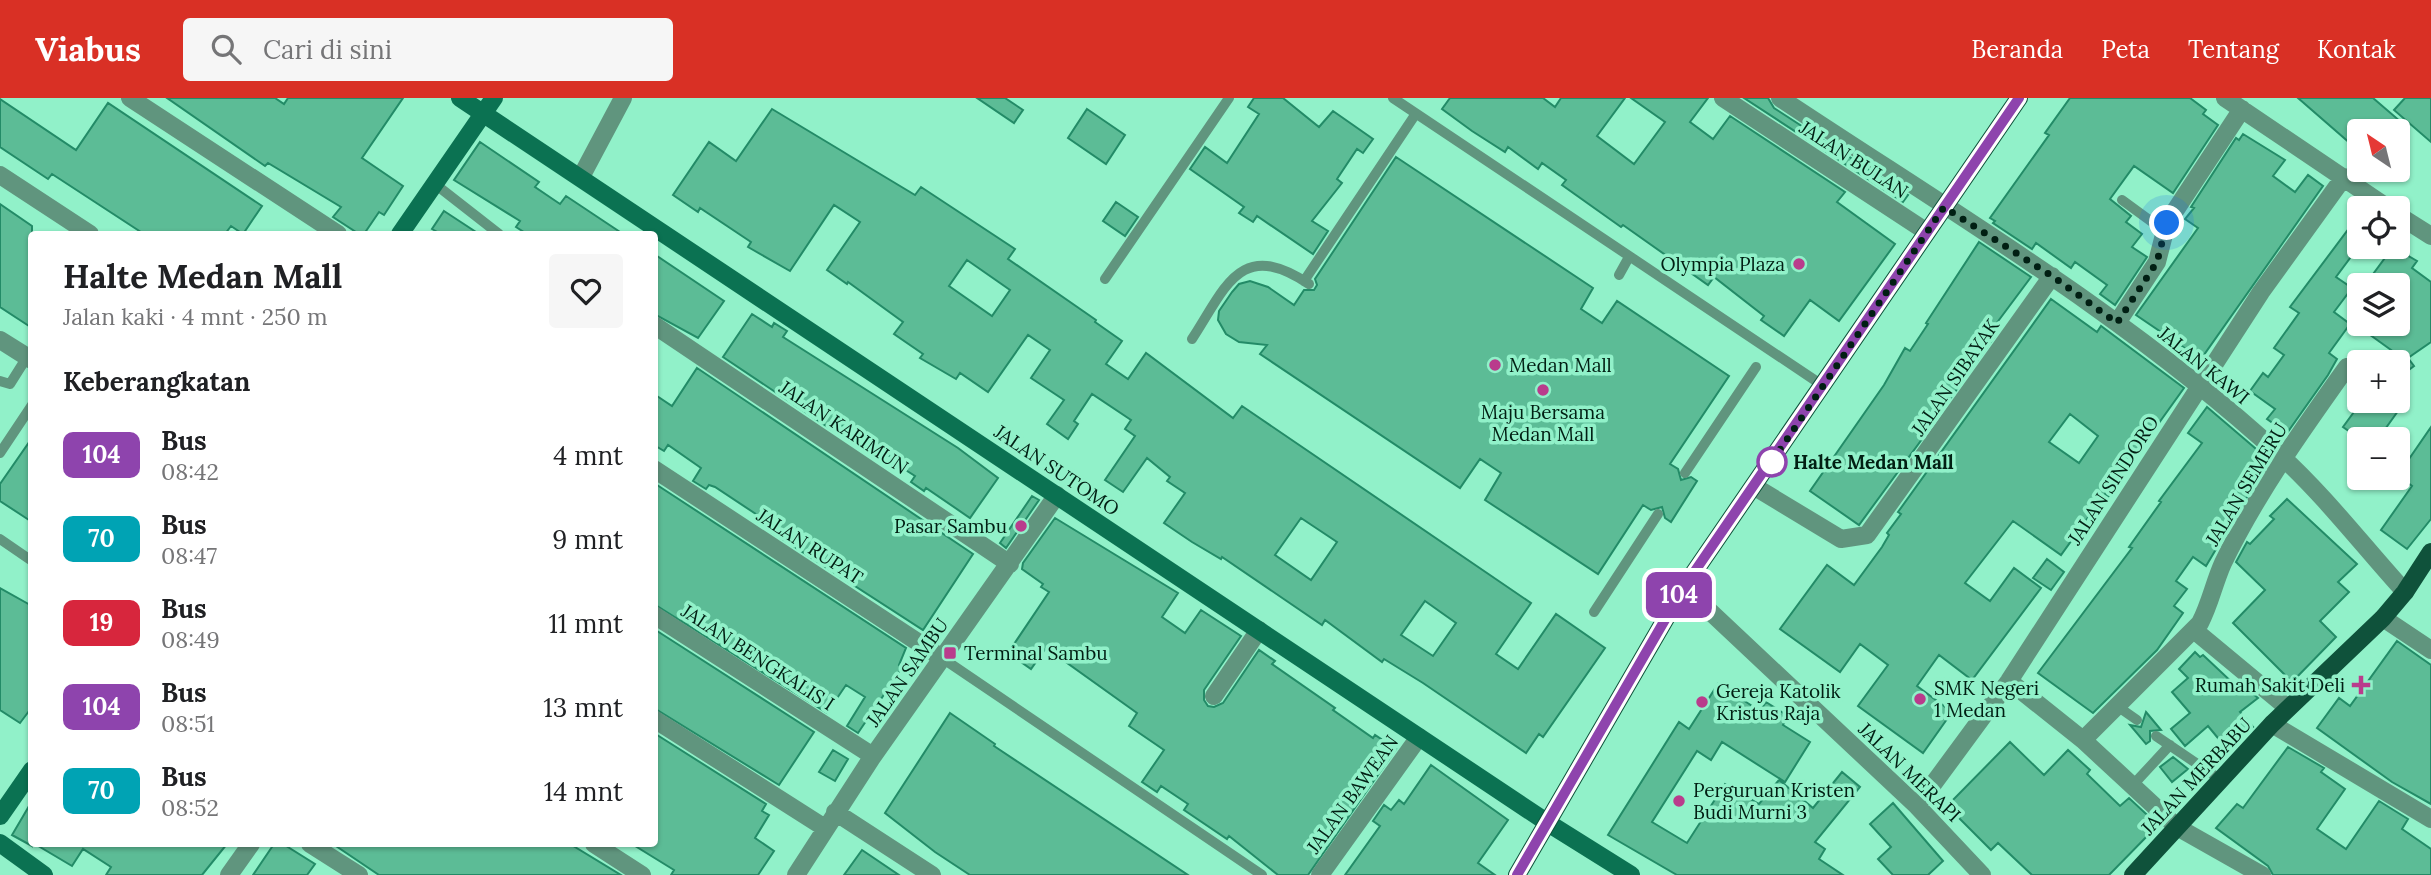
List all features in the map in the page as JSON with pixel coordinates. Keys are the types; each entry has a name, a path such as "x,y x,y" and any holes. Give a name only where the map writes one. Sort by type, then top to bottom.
{"main road":[{"name":"JALAN SUTOMO","path":"460,98 488,105 654,231"},
{"path":"1517,875 1684,587 2019,98"},
{"path":"402,231 488,105"},
{"name":"JALAN SUTOMO","path":"658,234 1057,495 1548,823 1631,875"},
{"name":"JALAN MERBABU","path":"2133,875 2272,724 2383,618 2405,592 2431,552"},
{"path":"0,816 28,777"},
{"path":"0,843 44,875"}],"street":[{"path":"130,98 333,231"},
{"path":"581,177 623,98"},
{"name":"JALAN BULAN","path":"1723,98 1927,232"},
{"name":"JALAN BULAN","path":"1780,98 1944,207"},
{"path":"2225,98 2371,196"},
{"path":"2117,323 2157,262 2163,230 2242,110"},
{"path":"0,175 85,231"},
{"name":"JALAN SINDORO","path":"1917,806 2009,681 2261,292 2344,177"},
{"name":"JALAN KAWI","path":"1944,207 2052,276 2200,386 2282,456 2405,592"},
{"path":"2410,223 2431,236"},
{"name":"JALAN SIBAYAK","path":"1755,487 1841,539 1867,535 2052,276"},
{"name":"JALAN KARIMUN","path":"658,328 1010,564"},
{"path":"0,340 28,357"},
{"name":"JALAN SEMERU","path":"2083,740 2194,630 2211,602 2222,565 2282,456 2347,367"},
{"name":"JALAN RUPAT","path":"658,472 942,658"},
{"name":"JALAN SAMBU","path":"796,875 873,756 1057,495"},
{"name":"JALAN MERAPI","path":"1684,587 1917,806 1982,875"},
{"name":"JALAN BENGKALIS I","path":"658,618 873,756"},
{"path":"2383,618 2431,650"},
{"path":"1214,696 1259,630"},
{"path":"2194,630 2288,708"},
{"path":"2009,681 2083,740 2177,827 2262,875"},
{"path":"658,722 825,828"},
{"path":"2272,724 2431,820"},
{"name":"JALAN BAWEAN","path":"1320,875 1419,737"},
{"path":"835,813 932,875"},
{"path":"229,875 249,847"},
{"path":"315,847 359,875"},
{"path":"599,847 642,875"}],"lane":[{"path":"1105,279 1228,98"},
{"path":"1392,98 1822,385"},
{"path":"1192,339 1233,277 1244,269 1257,264 1271,265 1306,282 1415,115"},
{"path":"435,184 495,231"},
{"path":"2122,200 2163,230"},
{"path":"1619,275 1629,257"},
{"path":"0,381 4,384 13,381 28,359"},
{"path":"1685,473 1756,367"},
{"path":"0,453 28,411"},
{"path":"1594,612 1658,514"},
{"path":"0,538 28,558"},
{"path":"942,658 1262,875"},
{"path":"2117,706 2137,720"},
{"path":"2156,736 2221,780"},
{"path":"2132,786 2170,745"}],"building":[{"path":"167,98 275,98 284,104 288,98 403,98 362,158 403,186 384,215 379,212 366,231 354,231 333,217 341,207 268,163 265,166"},
{"path":"977,98 1005,98 1023,110 1014,123"},
{"path":"1254,98 1283,98 1319,127 1333,111 1373,139 1363,153 1357,149 1337,179 1342,183 1312,221 1328,231 1313,254 1257,216 1253,222 1239,213 1244,207 1190,169 1205,147 1227,163 1259,114 1248,107"},
{"path":"1450,98 1543,98 1555,107 1561,98 1625,98 1597,136 1634,164 1665,122 1631,98 1708,98 1690,122 1713,139 1730,116 1845,192 1837,202 1895,244 1839,321 1810,300 1784,336 1761,320 1764,316 1714,277 1708,285 1562,185 1566,180 1542,163 1538,169 1508,147 1505,152 1472,131 1442,109"},
{"path":"1744,98 1768,98 1774,108 1908,195 1903,202"},
{"path":"2070,98 2190,98 2206,110 2203,114 2218,125 2173,193 2134,166 2110,199 2131,216 2126,222 2142,234 2132,247 2147,257 2115,305 2100,294 2107,285 2075,262 2071,268 2036,243 2032,249 1993,223 1995,221 1990,218 2049,135 2045,133"},
{"path":"2298,98 2373,98 2398,119 2347,119 2347,141"},
{"path":"2405,98 2431,98 2431,142 2410,124 2410,119 2404,119 2394,110"},
{"path":"0,99 76,150 108,103 262,206 245,231 238,231 231,226 227,231 139,231 52,174 48,179 0,147"},
{"path":"772,109 915,195 921,187 1015,249 1008,259 1122,341 1106,364 1128,379 1146,353 1233,418 1242,406 1531,603 1496,654 1518,669 1556,614 1605,648 1543,737 1539,734 1526,753 1423,683 1384,659 1382,662 1325,620 1322,625 1222,557 1221,559 1164,523 1185,493 1167,481 1170,477 1147,458 1123,492 1105,480 1135,436 1125,429 1131,420 1092,394 1074,421 1078,424 1068,439 1047,424 1064,400 1031,378 1050,350 1028,335 988,392 960,373 956,379 920,358 923,354 894,334 903,322 827,270 860,222 834,205 790,271 748,247 751,242 700,208 698,212 673,195 709,142 736,161","holes":["967,260 1010,290 992,316 949,286","1301,518 1337,542 1311,580 1275,555","1425,601 1456,623 1433,656 1401,635"]},
{"path":"1087,109 1125,135 1106,164 1068,138"},
{"path":"2243,134 2285,160 2273,176 2295,192 2308,175 2323,186 2201,359 2136,315 2198,228 2185,219 2236,138 2239,140"},
{"path":"480,142 539,182 535,187 560,204 566,196 618,231 522,231 516,227 520,221 454,180"},
{"name":"Medan Mall","path":"1396,157 1593,288 1581,309 1602,323 1617,301 1729,376 1670,464 1678,469 1681,480 1691,477 1697,481 1671,522 1665,518 1662,507 1651,510 1643,505 1598,574 1485,500 1501,473 1480,459 1460,488 1260,354 1267,345 1239,342 1226,334 1218,320 1219,311 1239,284 1250,281 1268,287 1294,305 1304,290 1314,290 1317,285 1315,279"},
{"path":"1116,202 1138,217 1125,236 1103,221"},
{"path":"0,204 32,226 32,231 28,231 28,325 0,307"},
{"path":"444,211 474,231 436,231 432,229"},
{"path":"2347,231 2347,259 2349,259 2336,277 2347,285 2347,295 2334,312 2347,322 2347,328 2329,353 2337,359 2328,375 2287,433 2267,419 2275,409 2250,391 2263,373 2268,377 2284,355 2274,348 2299,313 2290,307"},
{"path":"1979,242 2031,277 1990,332 1995,336 1950,399 1947,397 1929,422 1925,435 1859,525 1810,491 1884,385 1905,348 1910,351"},
{"path":"658,257 724,301 698,338 658,316"},
{"path":"2410,257 2417,261 2412,268 2431,282 2431,342 2410,357 2410,350 2391,350 2372,336 2410,336 2410,273 2374,273 2384,259"},
{"path":"2051,299 2097,332 2101,326 2184,388 2121,476 2123,477 2108,497 2105,494 2061,555 2013,521 1965,583 1990,601 2014,568 2041,588 1972,680 1939,655 1917,686 1952,712 1923,753 1858,706 1888,665 1860,644 1840,672 1780,629 1827,565 1854,585 1882,547 1889,535 1887,533 1901,514 1898,512","holes":["2070,414 2098,436 2079,463 2049,442"]},
{"path":"752,314 772,327 774,323 787,331 783,337 958,448 998,478 970,518 926,488 924,491 911,482 915,476 890,460 892,458 837,423 832,430 723,357"},
{"path":"697,368 973,554 923,630 773,533 776,528 715,487 709,485 706,489 693,481 701,468 668,445 664,451 658,447 658,397 672,406"},
{"path":"2207,407 2269,460 2206,566 2193,557 2176,581 2187,589 2174,606 2183,613 2157,650 2093,713 2038,673 2132,548 2129,547 2161,502 2159,501 2202,443 2188,433"},
{"path":"2353,413 2397,413 2387,427 2347,427 2347,430 2343,427"},
{"path":"2431,427 2431,519 2407,549 2381,530 2412,486 2410,458"},
{"path":"28,444 28,519 0,501 0,484"},
{"path":"658,486 906,648 899,665 902,668 858,733 847,726 865,697 846,685 827,713 658,607"},
{"path":"1032,496 1039,500 1006,548 1000,543"},
{"path":"2287,499 2357,564 2338,582 2349,592 2320,621 2336,637 2292,682 2233,623 2265,590 2236,562 2247,542 2250,544 2274,519 2270,516"},
{"path":"1055,518 1178,593 1162,617 1185,633 1201,610 1241,636 1204,690 1204,700 1208,706 1214,707 1223,703 1259,650 1275,661 1272,664 1335,708 1333,710 1373,738 1375,735 1396,749 1308,875 1278,875 1229,836 1227,839 1184,810 1188,804 1161,786 1157,792 1142,782 1164,750 1129,726 1137,713 1046,648 1031,669 1008,653 1049,592 1041,587 1043,584 1022,569 1023,563"},
{"path":"2047,559 2064,572 2051,590 2033,578"},
{"path":"0,588 28,604 28,712 20,723 0,710"},
{"path":"658,632 814,732 779,785 658,710"},
{"path":"2397,641 2431,665 2431,804 2392,782 2317,728 2339,698 2350,706"},
{"path":"2195,652 2200,657 2203,655 2237,687 2241,684 2258,698 2240,712 2253,727 2227,749 2208,726 2185,746 2171,729 2190,713 2172,692 2188,678 2179,669"},
{"path":"1718,684 1760,711 1766,702 1788,716 1783,725 1810,742 1785,782 1722,742 1711,760 1697,751 1652,822 1687,843 1725,784 1759,804 1779,780 1813,808 1842,772 1860,787 1815,842 1825,849 1819,859 1843,875 1677,875 1608,835 1679,722 1689,729"},
{"path":"2146,712 2161,730 2150,731 2150,741 2146,744 2130,725 2141,727"},
{"path":"950,713 995,744 994,746 1188,875 970,875 935,852 885,813"},
{"path":"658,736 766,804 762,811 769,815 755,838 774,851 758,875 671,875 674,870 637,847 658,847"},
{"path":"2010,742 2044,775 2068,750 2090,770 2087,774 2120,806 2129,798 2158,825 2109,875 2032,875 1998,843 1991,850 1947,806"},
{"path":"2288,747 2324,768 2321,772 2345,789 2317,829 2346,849 2379,801 2408,819 2402,829 2431,849 2431,875 2273,875 2268,866 2216,828 2237,804 2243,808"},
{"path":"833,750 848,759 835,781 819,772"},
{"path":"2173,757 2188,769 2172,782 2160,767"},
{"path":"1431,765 1508,820 1478,863 1495,875 1345,875 1380,826 1373,821 1384,805 1391,810 1399,800 1404,804"},
{"path":"1893,803 1943,861 1928,875 1893,875 1878,859 1891,847 1870,824"},
{"path":"28,808 28,844 12,835"},
{"path":"40,847 225,847 202,875 106,875 111,867 83,849 72,866"},
{"path":"272,847 288,847 315,864 307,875 253,875"},
{"path":"337,847 575,847 621,875 379,875"},
{"path":"862,850 899,875 844,875"}],"bus line":[{"name":"104","path":"1517,875 1684,587 2019,98"}],"place":[{"name":"Olympia Plaza","path":"1799,264"},
{"name":"Medan Mall","path":"1495,365"},
{"name":"Maju Bersama Medan Mall","path":"1543,390"},
{"name":"Halte Medan Mall","path":"1772,462"},
{"name":"Pasar Sambu","path":"1021,526"},
{"name":"Terminal Sambu","path":"950,653"},
{"name":"Rumah Sakit Deli","path":"2361,685"},
{"name":"SMK Negeri 1 Medan","path":"1920,699"},
{"name":"Gereja Katolik Kristus Raja","path":"1702,702"},
{"name":"Perguruan Kristen Budi Murni 3","path":"1679,801"}],"route":[{"path":"1772,462 1769,466 1944,207 2052,276 2117,323 2157,262 2163,230 2167,223"}]}
